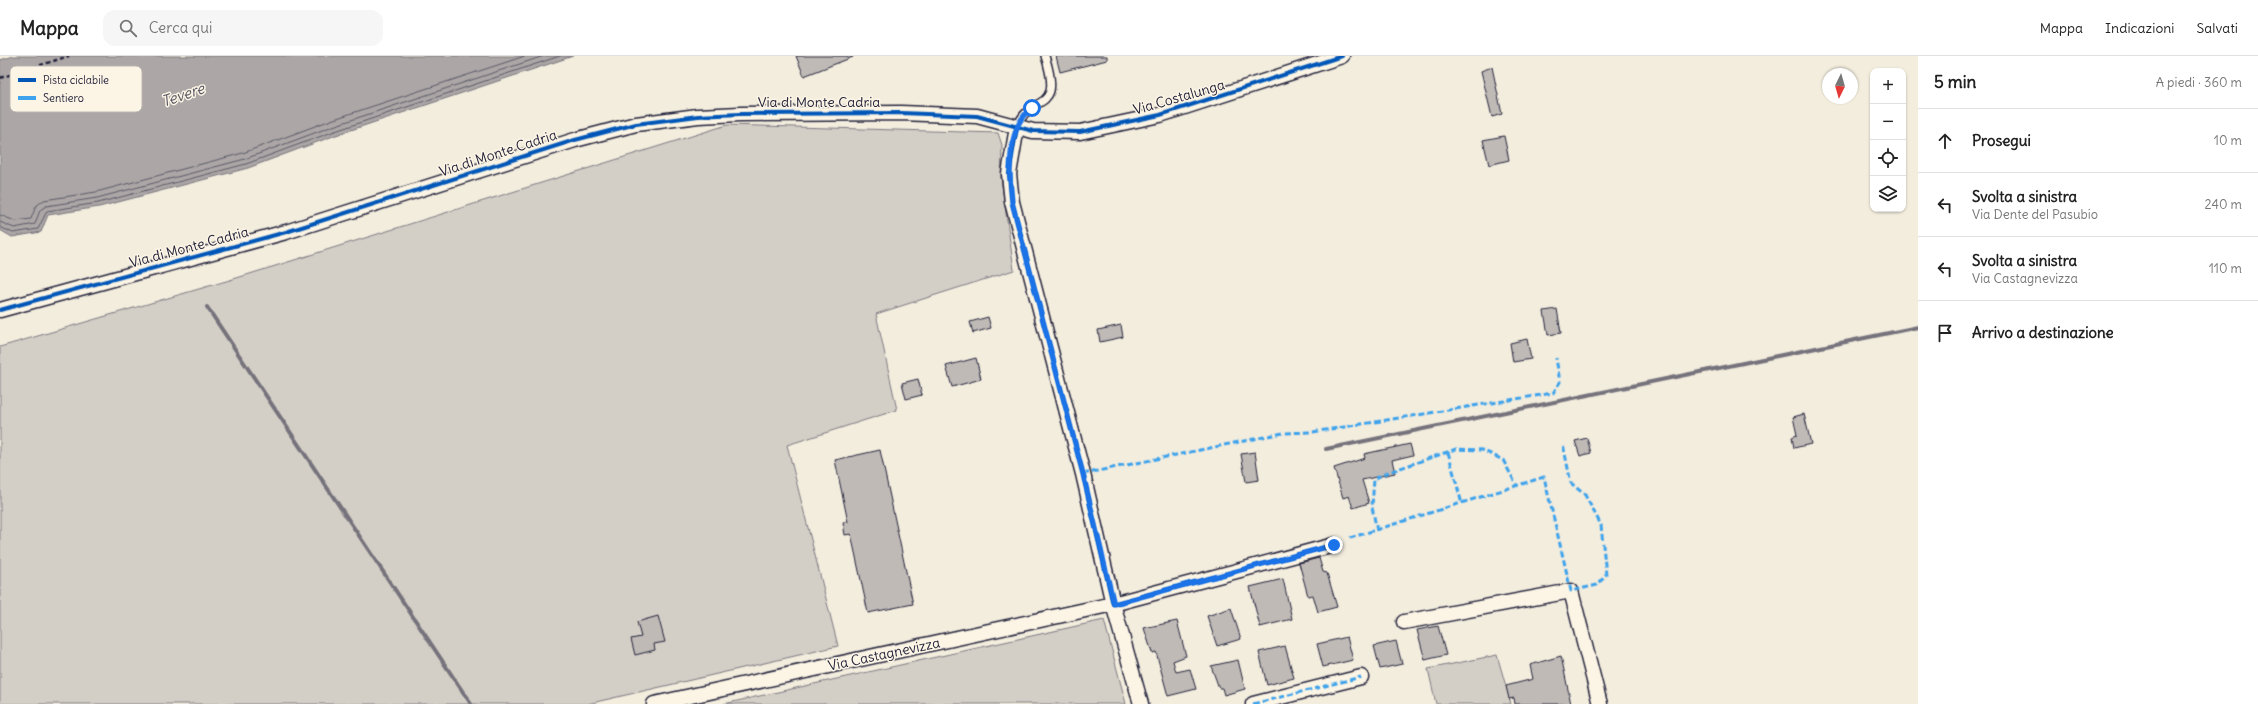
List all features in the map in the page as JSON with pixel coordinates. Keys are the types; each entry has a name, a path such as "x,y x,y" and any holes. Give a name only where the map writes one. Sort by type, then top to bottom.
{"street":[{"name":"Via Costalunga","path":"1017,127 1033,131 1060,133 1090,130 1124,124 1177,110 1342,56"},
{"name":"Via di Monte Cadria","path":"0,310 286,232 575,140 636,124 720,114 838,112 977,116 1017,127"},
{"path":"1017,127 1009,174 1012,202 1083,474 1114,604 1141,704"},
{"name":"Via Castagnevizza","path":"654,704 1114,604 1334,545"},
{"path":"1404,622 1571,591 1600,704"},
{"path":"1253,704 1361,677"}],"lane":[{"path":"1017,127 1022,116 1045,100 1051,91 1052,80 1045,56"}],"path":[{"path":"38,66 69,56"},
{"path":"0,78 10,75"}],"shaded area":[{"path":"727,125 998,133 1002,145 1001,178 1014,270 876,314 897,410 787,445 838,646 587,704 0,704 0,347 240,277"},
{"path":"1104,620 1126,704 724,704 728,703"},
{"path":"1497,655 1511,704 1436,704 1428,669"}],"water":[{"name":"Tevere","path":"14,56 573,56 336,135 248,168 99,207 48,215 41,232 12,237 0,230 0,60"}],"building":[{"path":"796,56 853,56 853,57 804,76"},
{"path":"1056,56 1107,56 1107,60 1060,72"},
{"path":"1492,67 1502,114 1492,117 1481,71"},
{"path":"1504,136 1509,160 1489,165 1483,140"},
{"path":"1557,309 1561,333 1548,335 1544,311"},
{"path":"988,317 991,328 973,333 970,322"},
{"path":"1121,325 1123,337 1100,342 1098,330"},
{"path":"1527,339 1531,359 1513,362 1510,343"},
{"path":"976,358 981,379 952,387 946,366"},
{"path":"918,379 922,395 906,399 902,383"},
{"path":"1804,414 1811,444 1794,448 1792,437 1797,435 1793,417"},
{"path":"1587,438 1591,453 1580,456 1575,441"},
{"path":"1410,444 1413,455 1392,460 1395,473 1362,480 1369,503 1353,508 1349,496 1343,498 1334,468 1365,458 1364,454"},
{"path":"880,450 913,604 868,613 851,534 845,535 843,523 848,522 835,460"},
{"path":"1255,452 1259,480 1246,482 1241,454"},
{"path":"1319,558 1323,572 1327,573 1337,607 1318,612 1313,595 1308,596 1299,563"},
{"path":"1283,579 1292,619 1260,627 1250,587"},
{"path":"1231,608 1241,639 1217,646 1207,616"},
{"path":"658,616 665,642 654,644 655,650 635,655 631,639 641,637 637,622"},
{"path":"1177,621 1186,656 1173,661 1176,672 1190,669 1196,689 1168,696 1156,652 1152,653 1144,628"},
{"path":"1438,626 1446,655 1425,660 1417,630"},
{"path":"1347,637 1353,660 1323,667 1317,644"},
{"path":"1396,641 1402,664 1380,669 1374,646"},
{"path":"1285,646 1294,678 1267,685 1259,652"},
{"path":"1561,656 1571,704 1515,704 1514,698 1509,699 1506,686 1533,679 1530,665"},
{"path":"1238,660 1245,689 1224,695 1222,688 1219,688 1211,666"}],"waterway":[{"path":"207,307 471,704"},
{"path":"1326,449 1918,327"}],"marked path":[{"path":"1083,474 1283,433 1313,432 1553,393 1560,382 1556,358"},
{"path":"1350,538 1544,477 1571,591 1597,585 1606,575 1601,525 1585,495 1571,483 1563,444"},
{"path":"1377,531 1372,507 1374,479 1386,473 1456,449 1482,450 1503,460 1517,486"},
{"path":"1448,452 1462,504"},
{"path":"1253,704 1361,677"}],"cycle path":[{"path":"0,310 286,232 575,140 636,124 698,116 740,114 901,113 977,116 1033,131 1080,132 1160,115 1342,56"},
{"path":"1017,127 1009,174 1012,202 1083,474 1113,604 1334,545"}],"route":[{"path":"1032,108 1022,116 1017,127 1009,174 1012,202 1083,474 1114,604 1334,545"}]}
